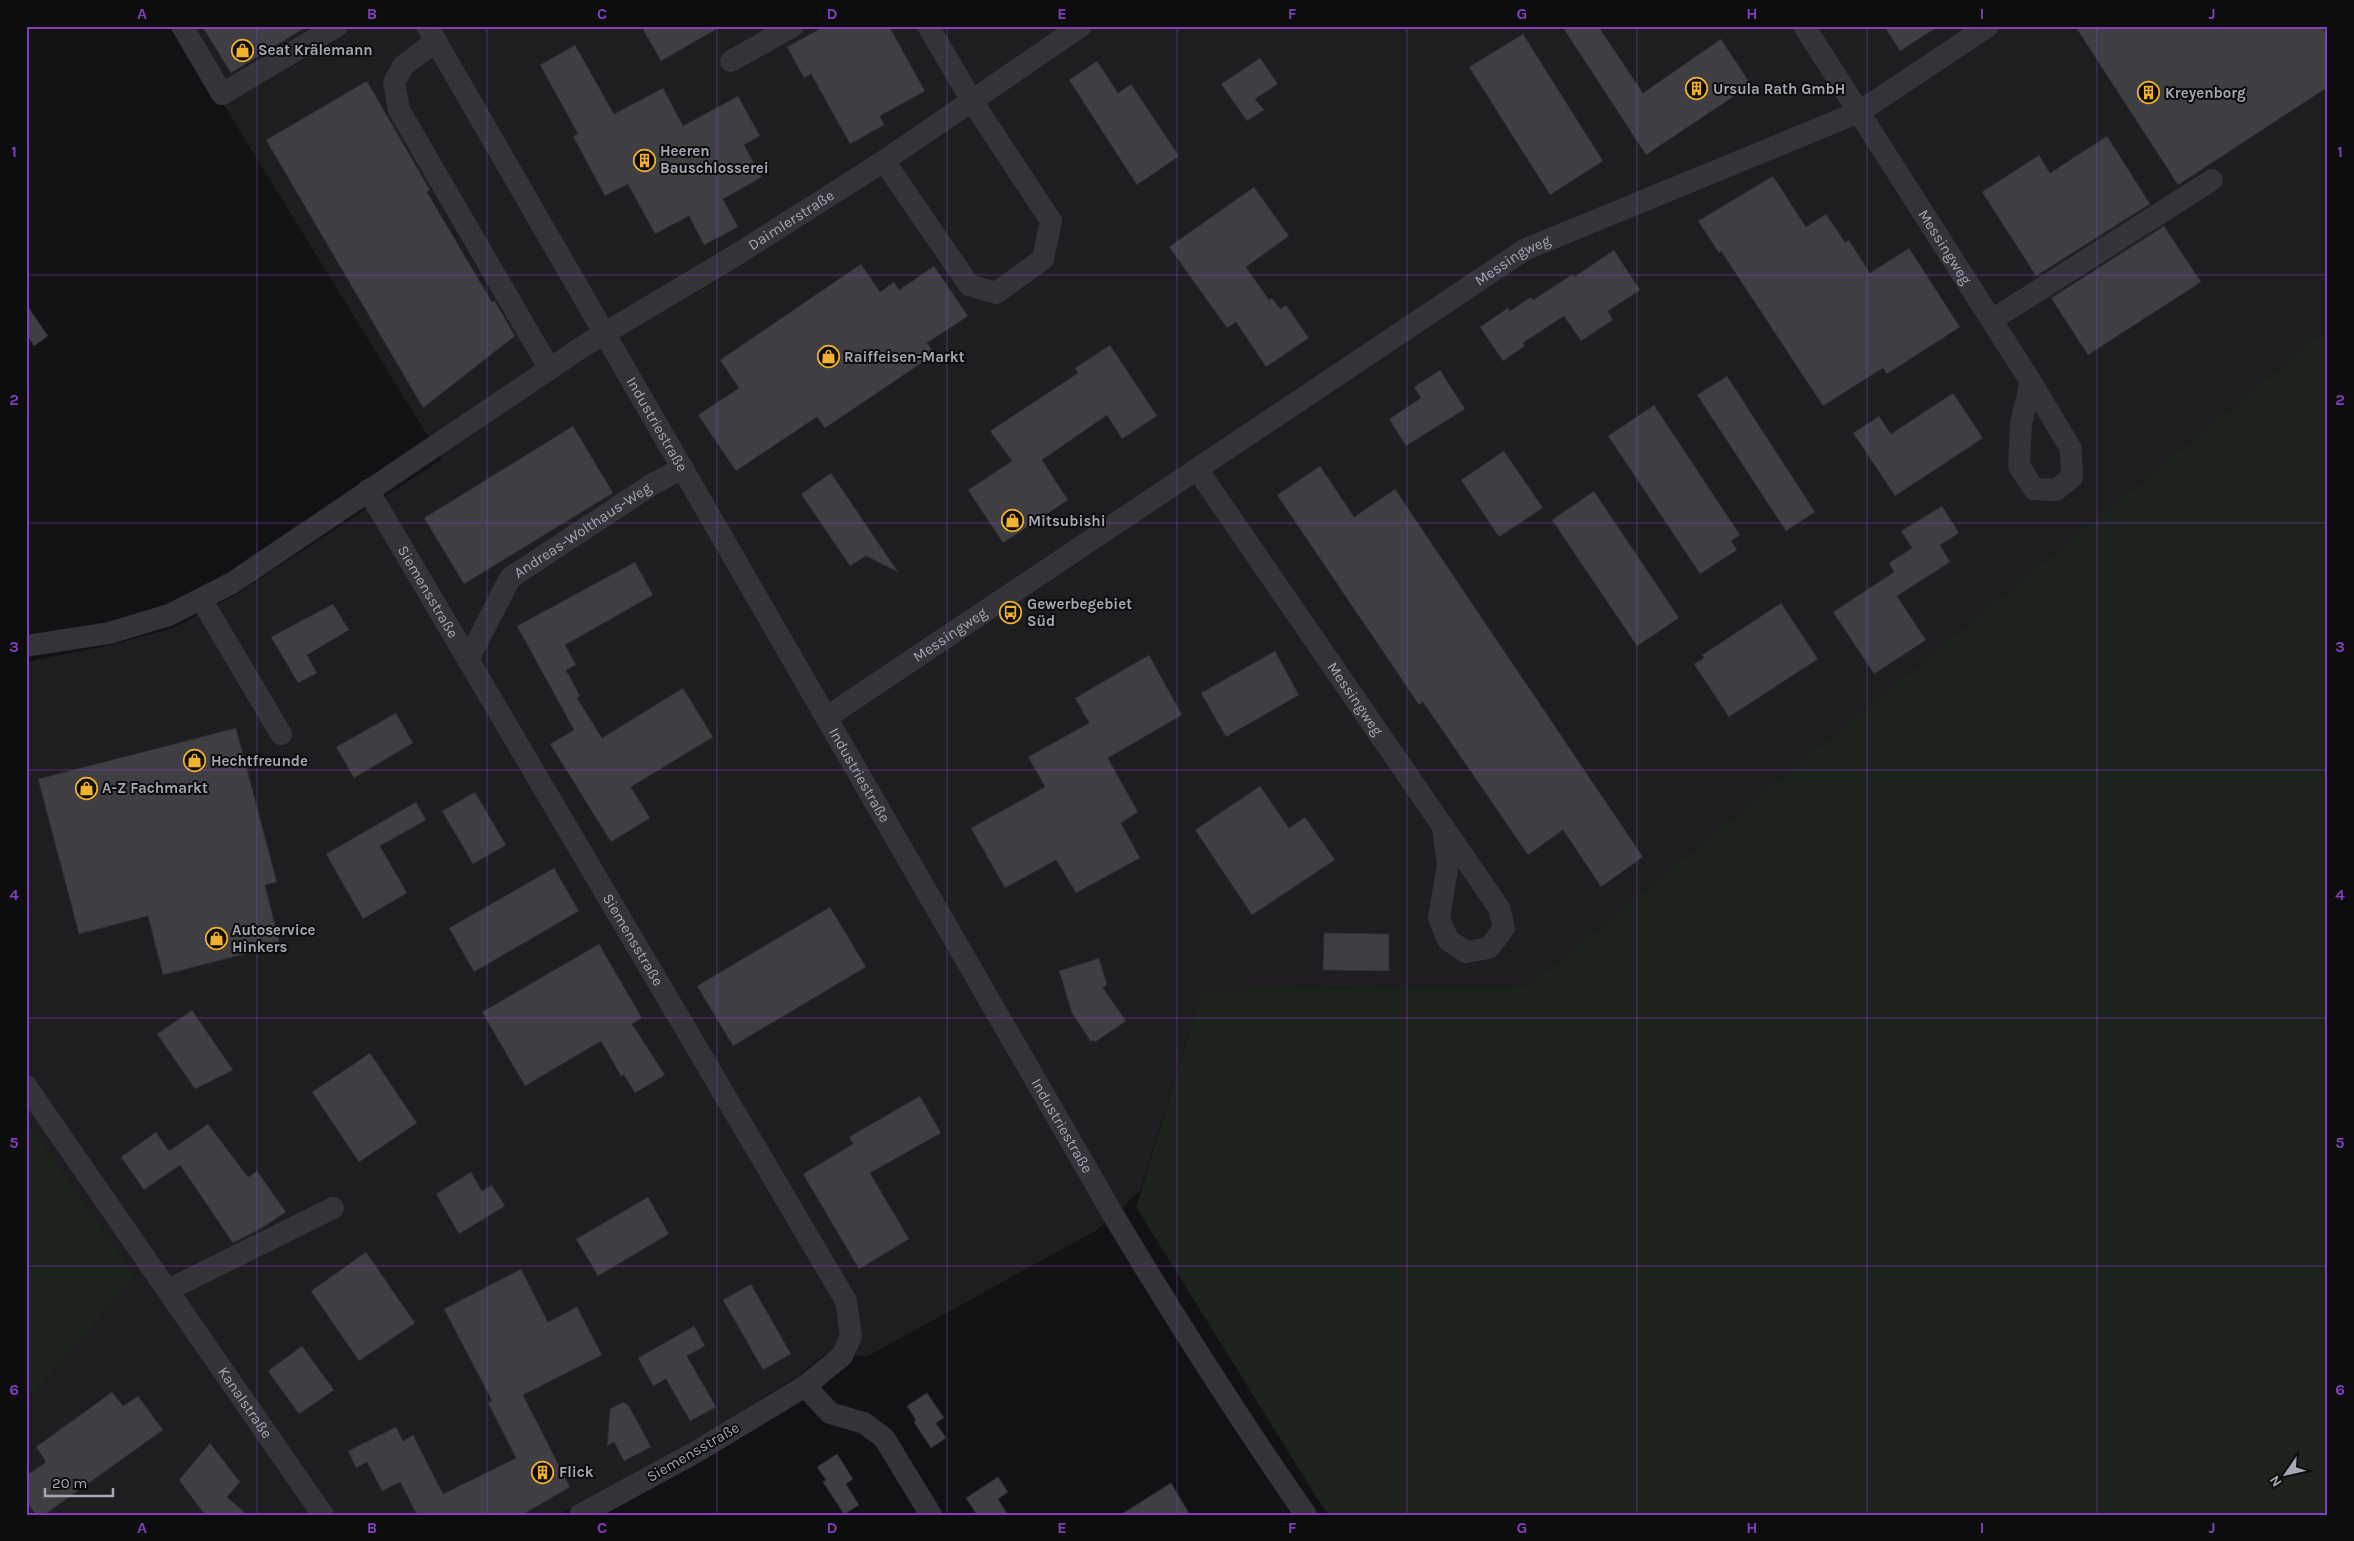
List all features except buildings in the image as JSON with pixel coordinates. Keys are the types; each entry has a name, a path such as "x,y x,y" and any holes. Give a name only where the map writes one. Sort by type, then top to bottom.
{"street":[{"path":"182,26 222,94 337,26"},
{"path":"730,61 793,26"},
{"path":"884,161 970,285 996,293 1043,259 1051,221 972,102 928,26"},
{"name":"Daimlerstraße","path":"604,332 732,258 884,161 1081,26"},
{"path":"1804,26 1859,112"},
{"name":"Messingweg","path":"826,717 1524,250 1859,112 1988,26"},
{"path":"431,33 403,66 394,83 399,110 549,368"},
{"name":"Industriestraße","path":"431,33 1181,1328 1247,1430 1306,1515"},
{"name":"Messingweg","path":"1859,112 2031,382"},
{"path":"1992,320 2212,180"},
{"path":"26,646 109,633 169,615 201,599 232,582 604,332"},
{"name":"Andreas-Wolthaus-Weg","path":"468,660 510,578 651,485 683,468"},
{"name":"Messingweg","path":"1197,469 1499,908 1504,928 1489,948 1466,952 1448,940 1439,918 1448,864 1444,829"},
{"name":"Siemensstraße","path":"368,490 846,1301 851,1336 842,1356 805,1386 696,1452 580,1515"},
{"path":"201,599 280,734"},
{"name":"Kanalstraße","path":"26,1086 323,1515"},
{"path":"168,1290 333,1208"},
{"path":"805,1386 830,1413 864,1423 884,1438 932,1515"}],"shaded area":[{"path":"175,26 2328,26 2328,328 1527,987 1202,990 1140,1191 1097,1230 868,1356 825,1354 798,1376 692,1443 558,1515 26,1515 26,1403 135,1276 26,1119 26,662 111,645 173,628 237,594 442,459"},
{"path":"2328,328 2328,1515 1329,1515 1136,1207 1202,990 1527,987"},
{"path":"26,1119 135,1276 26,1403"}],"place":[{"name":"Seat Krälemann","path":"242,50"},
{"name":"Ursula Rath GmbH","path":"1697,89"},
{"name":"Kreyenborg","path":"2149,93"},
{"name":"Heeren Bauschlosserei","path":"644,160"},
{"name":"Raiffeisen-Markt","path":"828,357"},
{"name":"Mitsubishi","path":"1012,521"},
{"name":"Gewerbegebiet Süd","path":"1011,613"},
{"name":"Hechtfreunde","path":"195,761"},
{"name":"A-Z Fachmarkt","path":"86,788"},
{"name":"Autoservice Hinkers","path":"216,939"},
{"name":"Flick","path":"543,1472"}]}
